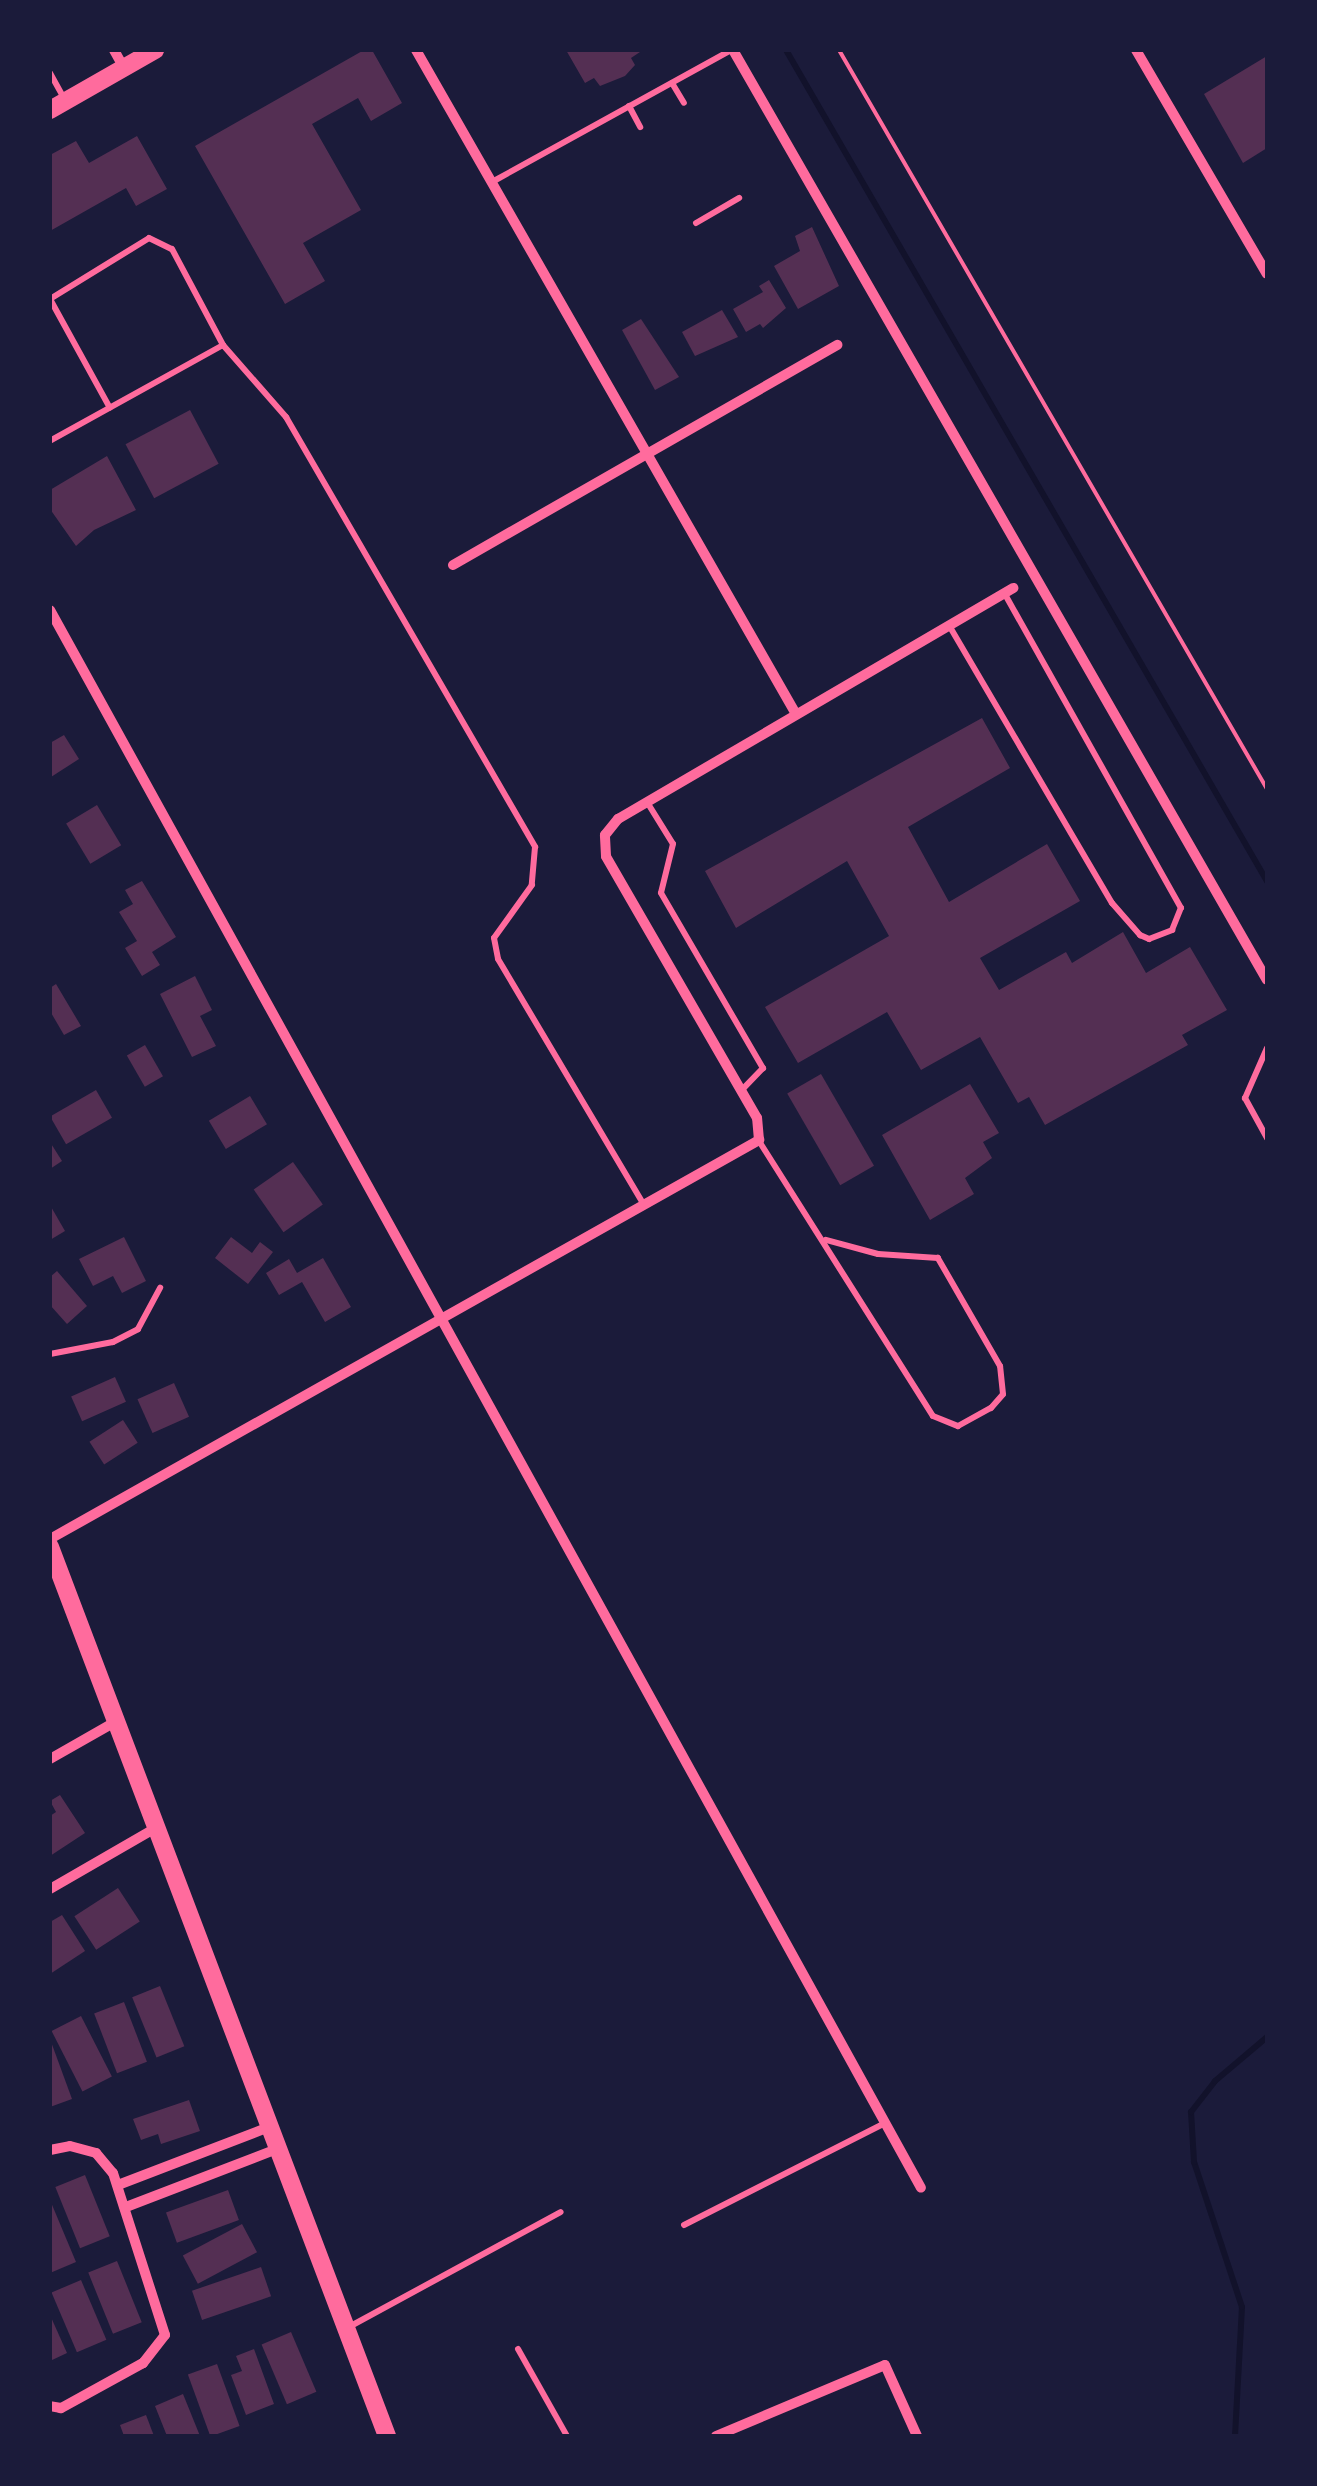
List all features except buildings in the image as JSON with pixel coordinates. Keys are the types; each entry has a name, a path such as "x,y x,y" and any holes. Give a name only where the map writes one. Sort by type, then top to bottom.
{"main road":[{"path":"58,106 155,50"},
{"path":"50,1547 387,2436"}],"street":[{"path":"114,50 124,68"},
{"path":"416,50 796,714"},
{"path":"732,50 1267,980"},
{"path":"1136,50 1267,274"},
{"path":"453,565 838,345"},
{"path":"50,1539 759,1140 757,1118 606,856 605,835 647,802 1009,591"},
{"path":"50,610 921,2188"},
{"path":"50,1759 115,1722"},
{"path":"50,1890 154,1829"},
{"path":"118,2185 269,2127"},
{"path":"50,2150 70,2146 96,2153 118,2185 166,2335 143,2362 61,2408 50,2406"},
{"path":"126,2207 277,2149"},
{"path":"716,2436 886,2364 917,2436"}],"lane":[{"path":"492,182 732,50"},
{"path":"50,73 58,106"},
{"path":"672,82 684,103"},
{"path":"628,106 640,127"},
{"path":"696,222 739,198"},
{"path":"110,408 50,299 148,238 172,249 223,345 286,417 534,847 532,886 494,938 498,959 644,1206"},
{"path":"50,441 223,345"},
{"path":"949,626 1112,903 1140,935 1162,936 1172,930 1181,908 1009,591"},
{"path":"647,802 673,844 661,893 763,1068 742,1091"},
{"path":"1267,1048 1246,1098 1267,1138"},
{"path":"759,1140 826,1240 932,1416 958,1426 991,1408 1003,1394 1000,1366 938,1258 878,1254 826,1240"},
{"path":"50,1354 95,1347 138,1329 160,1288"},
{"path":"684,2225 886,2122"},
{"path":"346,2328 561,2212"},
{"path":"518,2349 566,2436"}],"path":[{"path":"839,50 1267,790"}],"waterway":[{"path":"786,50 1267,881"},
{"path":"1235,2436 1242,2307 1194,2162 1191,2112 1215,2081 1267,2037"}]}
